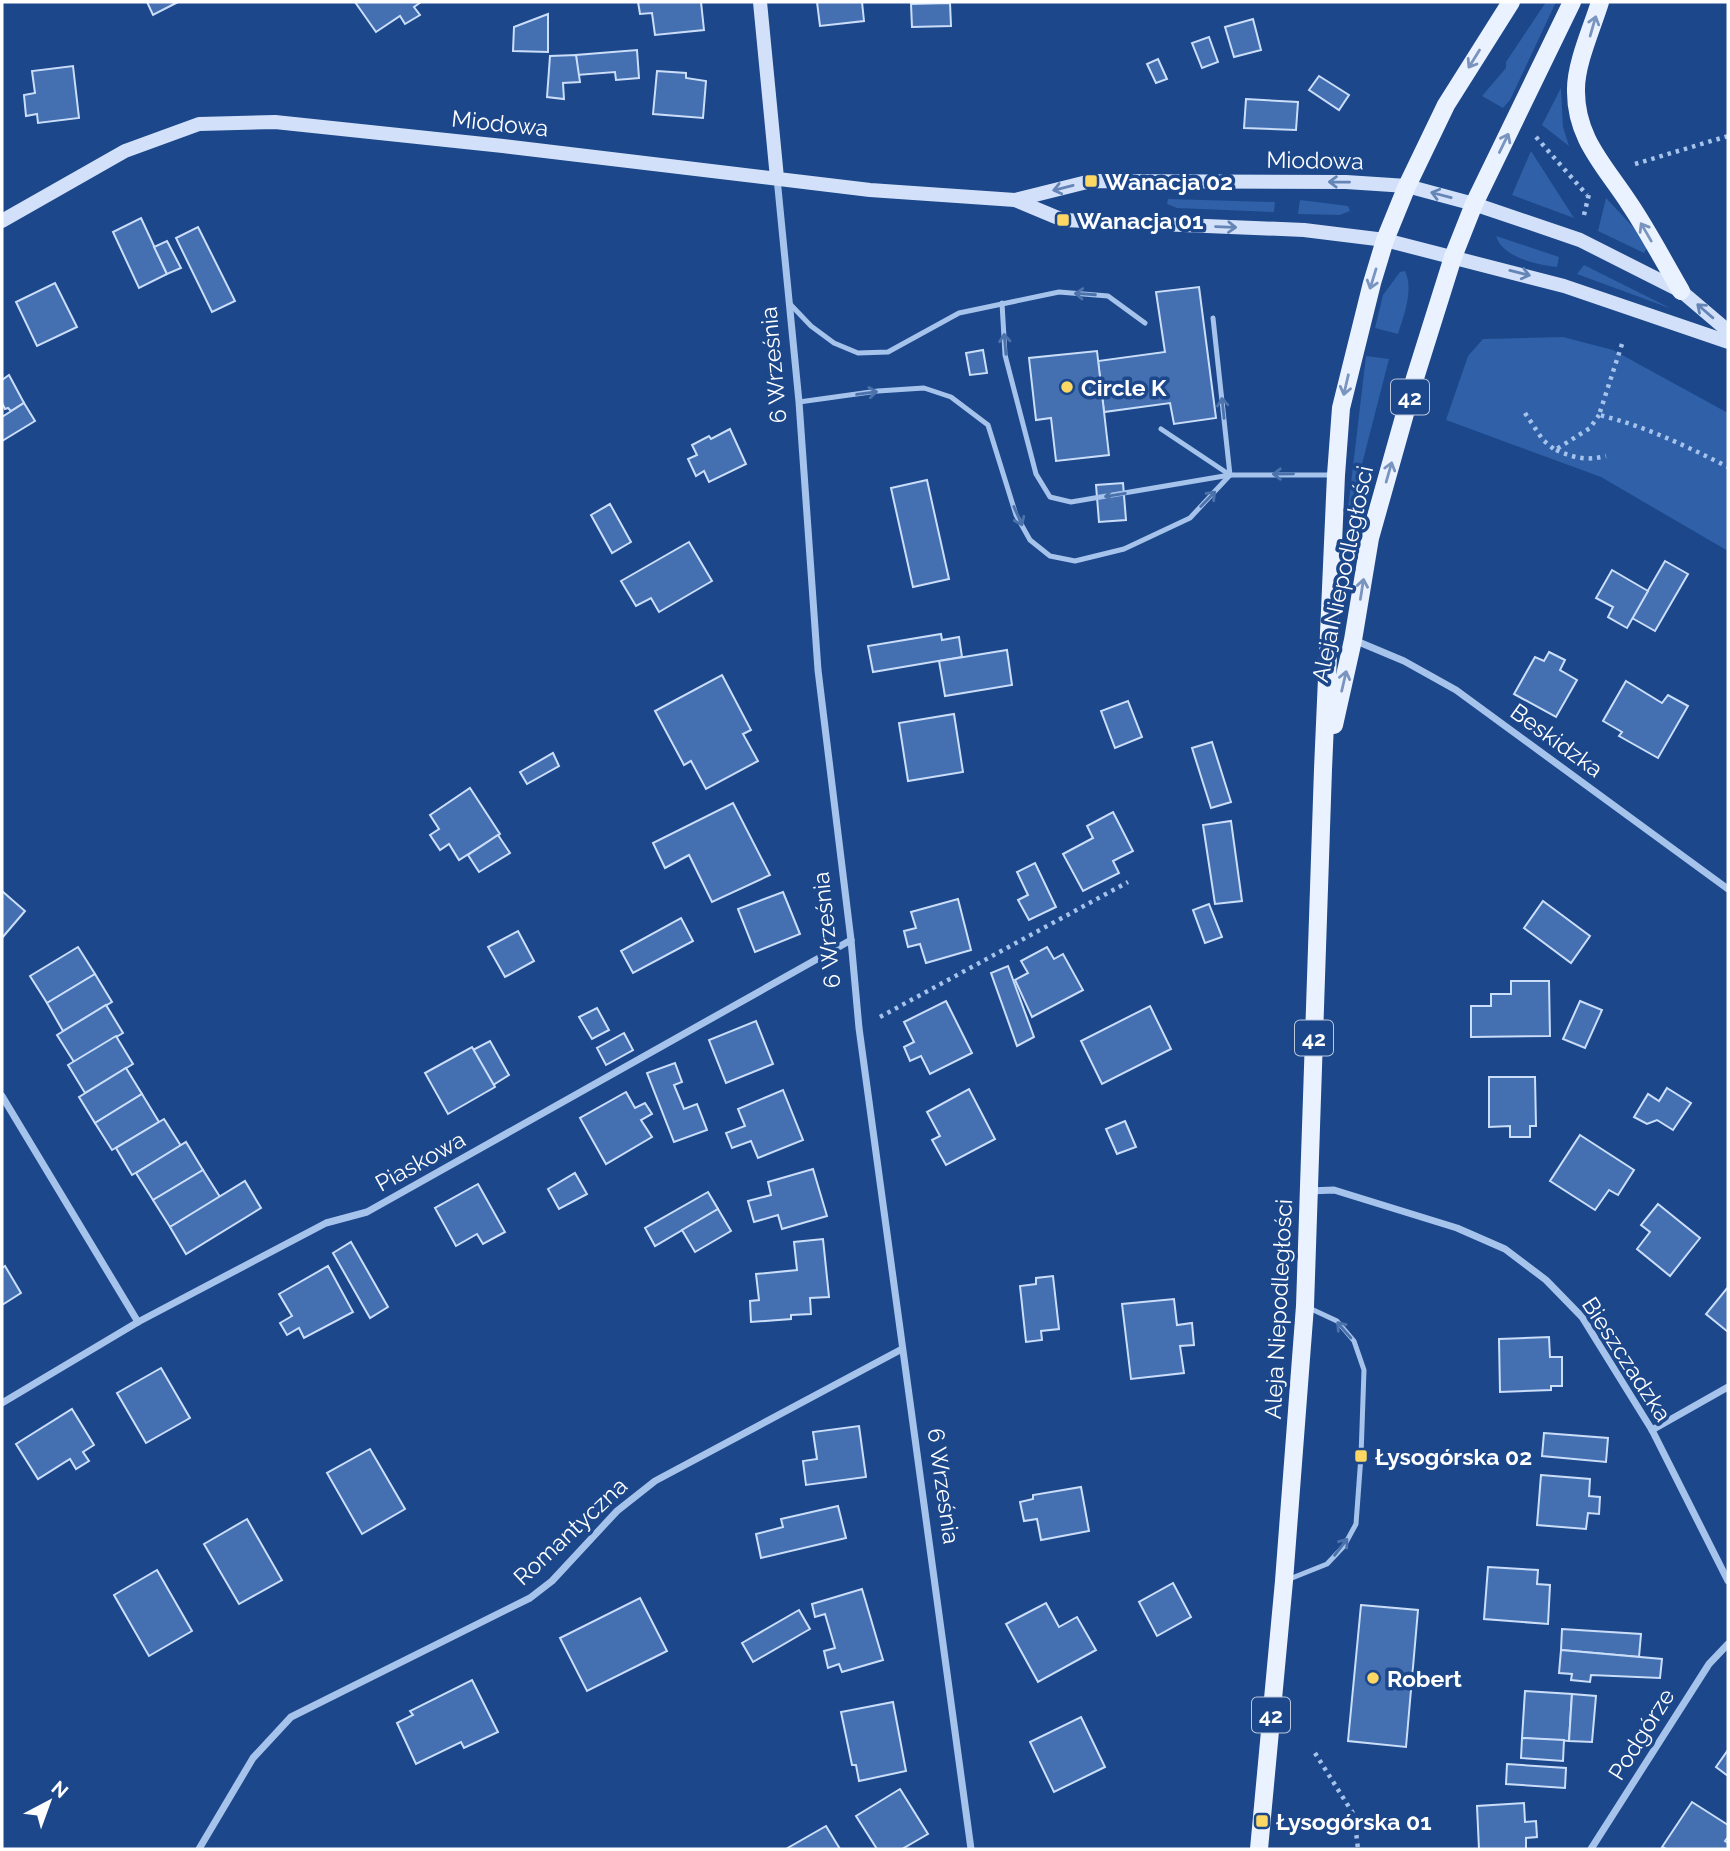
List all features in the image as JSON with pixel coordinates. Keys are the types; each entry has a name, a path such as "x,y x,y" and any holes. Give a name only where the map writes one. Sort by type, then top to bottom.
{"main road":[{"name":"Aleja Niepodległości","path":"1259,1849 1284,1581 1305,1306 1323,769 1341,408 1362,318 1385,240 1407,186 1446,105 1511,2"},
{"name":"Aleja Niepodległości","path":"1323,769 1353,640 1370,538 1415,377 1453,257 1474,204 1572,2"},
{"path":"1600,2 1576,89 1580,124 1595,156 1628,202 1681,291"}],"street":[{"name":"6 Września","path":"760,2 799,402 818,670 859,1028 971,1849"},
{"name":"Miodowa","path":"2,221 125,151 199,124 275,122 913,194 1015,200 1091,181 1346,182 1407,186 1474,204 1580,240 1681,291 1728,331"},
{"name":"Miodowa","path":"1015,200 1063,220 1304,230 1385,240 1564,286 1728,342"},
{"name":"Beskidzka","path":"1353,640 1404,661 1456,690 1728,889"},
{"name":"Piaskowa","path":"2,1402 138,1322 326,1223 367,1212 851,940"},
{"path":"2,1096 138,1322"},
{"name":"Bieszczadzka","path":"1309,1191 1334,1191 1457,1228 1505,1249 1546,1280 1582,1317 1652,1430 1728,1581"},
{"name":"Romantyczna","path":"200,1849 253,1758 292,1717 530,1598 552,1581 617,1511 655,1481 902,1349"},
{"path":"1652,1430 1728,1387"},
{"name":"Podgórze","path":"1591,1849 1709,1664 1728,1644"}],"lane":[{"path":"790,304 811,326 834,343 858,353 888,352 959,313 1059,292 1108,296 1144,323"},
{"path":"1002,303 1005,355 1036,474 1049,497 1071,502 1230,475 1336,475"},
{"path":"799,402 878,391 924,388 951,397 988,425 1016,515 1030,540 1050,556 1074,561 1124,549 1190,517 1230,475 1213,318"},
{"path":"1161,429 1230,475"},
{"path":"1284,1581 1327,1564 1344,1546 1356,1524 1362,1456 1364,1370 1354,1341 1337,1321 1305,1306"}],"path":[{"path":"1536,136 1587,195 1583,223"},
{"path":"1632,166 1728,136"},
{"path":"1555,450 1590,428 1599,415 1622,344"},
{"path":"1525,413 1543,440 1555,450 1575,458 1590,460 1606,456"},
{"path":"1599,415 1629,422 1672,439 1728,467"},
{"path":"859,1028 1128,881"},
{"path":"1315,1753 1354,1815 1358,1849"}],"shaded area":[{"path":"1546,2 1556,2 1510,100 1503,108 1482,96 1506,68 1506,62"},
{"path":"1561,88 1563,127 1569,146 1542,125"},
{"path":"1531,151 1574,218 1512,195"},
{"path":"1606,198 1649,244 1644,253 1598,231"},
{"path":"1168,199 1275,202 1274,212 1177,208 1167,204"},
{"path":"1300,200 1348,206 1350,211 1340,215 1298,214"},
{"path":"1496,236 1559,257 1557,267 1530,262 1513,255 1500,244"},
{"path":"1584,265 1672,309 1577,274"},
{"path":"1405,271 1409,286 1398,334 1375,328 1383,295 1400,272"},
{"path":"1563,337 1613,350 1728,413 1728,551 1601,477 1446,420 1468,356 1483,339"},
{"path":"1366,356 1389,359 1351,507 1348,509"}],"building":[{"path":"147,2 178,2 153,15"},
{"path":"355,2 421,2 414,7 420,15 405,24 400,16 376,32"},
{"path":"638,2 701,2 704,30 655,35 652,13 640,14"},
{"path":"817,2 862,2 864,21 820,26"},
{"path":"950,3 951,26 912,27 911,4"},
{"path":"548,14 548,52 513,51 514,27"},
{"path":"1253,19 1261,50 1234,57 1225,27"},
{"path":"1209,37 1218,62 1202,68 1192,43"},
{"path":"637,50 639,78 616,80 615,72 577,75 576,55"},
{"path":"576,55 580,82 563,83 564,99 547,97 550,56"},
{"path":"1158,59 1167,79 1156,83 1147,64"},
{"path":"73,66 79,118 38,123 37,114 26,116 24,95 35,93 32,71"},
{"path":"657,71 686,73 686,78 706,81 703,118 653,114"},
{"path":"1319,76 1349,95 1339,110 1309,90"},
{"path":"1246,99 1298,102 1296,130 1244,128"},
{"path":"141,218 167,274 139,288 113,232"},
{"path":"198,227 235,301 212,312 176,238"},
{"path":"167,241 181,268 167,274 154,247"},
{"path":"55,283 77,327 37,346 16,302"},
{"path":"1199,287 1216,418 1174,424 1170,403 1104,412 1098,361 1165,352 1156,292"},
{"path":"983,350 987,373 970,375 966,353"},
{"name":"Circle K","path":"1097,351 1109,455 1056,461 1051,418 1036,420 1029,358"},
{"path":"9,375 24,403 11,411 5,409 2,403 2,380"},
{"path":"24,403 35,421 2,441 2,417"},
{"path":"730,429 746,464 709,482 704,471 696,476 688,459 697,455 692,445"},
{"path":"927,480 949,579 913,587 891,488"},
{"path":"1123,483 1126,520 1099,522 1096,485"},
{"path":"610,504 631,542 612,553 591,515"},
{"path":"689,542 712,581 659,612 651,598 636,606 621,581"},
{"path":"1665,561 1688,574 1655,631 1632,618"},
{"path":"1612,570 1648,591 1627,628 1608,617 1613,607 1596,598"},
{"path":"941,634 942,640 959,637 962,657 873,672 868,646"},
{"path":"1007,650 1012,685 945,696 939,661"},
{"path":"1549,652 1565,660 1560,670 1577,680 1556,717 1514,694 1535,657 1544,661"},
{"path":"722,675 751,730 743,734 758,761 706,789 691,761 684,765 655,711"},
{"path":"1626,681 1662,703 1668,695 1688,706 1658,758 1619,736 1622,732 1603,721"},
{"path":"1128,701 1142,737 1115,748 1101,711"},
{"path":"954,714 963,772 908,781 899,723"},
{"path":"1212,742 1231,802 1211,808 1192,748"},
{"path":"553,753 559,766 527,784 520,772"},
{"path":"470,788 500,834 459,860 449,844 440,850 430,835 439,829 430,815"},
{"path":"733,803 770,875 712,902 689,855 665,868 653,843"},
{"path":"1113,812 1133,851 1113,861 1119,873 1083,891 1063,854 1093,838 1087,826"},
{"path":"1231,821 1242,901 1215,904 1203,825"},
{"path":"498,835 510,853 479,872 468,855"},
{"path":"1035,863 1056,907 1029,920 1018,900 1028,895 1017,872"},
{"path":"2,891 25,911 2,938"},
{"path":"783,892 800,934 755,952 738,909"},
{"path":"958,899 971,950 926,963 920,944 908,947 904,931 916,928 911,912"},
{"path":"1543,901 1590,936 1571,963 1524,928"},
{"path":"1209,904 1222,937 1205,943 1193,910"},
{"path":"681,918 693,941 633,973 621,951"},
{"path":"518,931 534,961 505,977 488,947"},
{"path":"78,947 95,974 47,1003 30,976"},
{"path":"1047,947 1054,959 1063,954 1083,990 1032,1017 1015,980 1028,973 1021,961"},
{"path":"1008,966 1034,1037 1017,1046 991,973"},
{"path":"95,974 112,1002 63,1031 47,1003"},
{"path":"1511,981 1549,981 1550,1036 1471,1037 1471,1006 1491,1006 1491,994 1511,994"},
{"path":"946,1001 972,1053 930,1074 921,1056 910,1061 904,1047 914,1042 904,1022"},
{"path":"1580,1001 1602,1010 1585,1048 1563,1039"},
{"path":"106,1005 123,1033 74,1062 57,1035"},
{"path":"1150,1006 1171,1049 1102,1084 1081,1041"},
{"path":"597,1008 609,1030 592,1039 579,1017"},
{"path":"756,1021 773,1064 726,1083 709,1040"},
{"path":"624,1033 633,1050 606,1065 597,1048"},
{"path":"116,1036 133,1064 85,1093 68,1065"},
{"path":"490,1041 509,1075 493,1085 473,1050"},
{"path":"472,1047 495,1087 448,1114 425,1073"},
{"path":"675,1063 682,1082 674,1085 684,1109 697,1104 707,1130 674,1142 647,1073"},
{"path":"126,1068 142,1094 95,1123 79,1097"},
{"path":"1489,1077 1535,1077 1536,1126 1530,1126 1530,1137 1510,1137 1510,1126 1489,1127"},
{"path":"1667,1088 1691,1103 1673,1130 1657,1120 1647,1124 1634,1117 1648,1094 1659,1101"},
{"path":"969,1089 995,1139 946,1165 932,1140 940,1136 927,1112"},
{"path":"783,1090 803,1140 758,1158 751,1141 732,1148 726,1133 745,1126 738,1109"},
{"path":"626,1092 635,1108 645,1103 652,1114 641,1120 652,1137 606,1164 580,1118"},
{"path":"142,1094 159,1122 112,1150 95,1123"},
{"path":"164,1119 181,1146 132,1175 116,1148"},
{"path":"1125,1121 1136,1147 1117,1154 1106,1129"},
{"path":"1580,1135 1634,1170 1618,1195 1609,1190 1595,1210 1550,1181"},
{"path":"186,1142 203,1170 153,1200 136,1173"},
{"path":"813,1169 827,1216 782,1229 778,1215 754,1222 748,1201 771,1195 768,1182"},
{"path":"203,1170 220,1197 170,1227 153,1200"},
{"path":"575,1173 587,1194 559,1209 548,1189"},
{"path":"245,1181 261,1208 186,1254 170,1227"},
{"path":"478,1184 505,1232 483,1244 477,1234 456,1246 435,1208"},
{"path":"708,1192 718,1209 655,1246 645,1228"},
{"path":"1658,1204 1700,1238 1670,1276 1637,1249 1650,1232 1641,1225"},
{"path":"718,1209 731,1231 695,1252 682,1230"},
{"path":"823,1239 829,1297 810,1298 811,1314 791,1315 791,1319 751,1322 750,1301 759,1300 756,1274 797,1270 794,1242"},
{"path":"351,1242 388,1307 370,1318 333,1253"},
{"path":"5,1266 21,1293 2,1305 2,1268"},
{"path":"328,1266 353,1312 304,1338 299,1328 287,1335 280,1323 292,1316 279,1294"},
{"path":"1053,1276 1059,1329 1041,1331 1042,1340 1026,1342 1020,1286 1036,1284 1036,1278"},
{"path":"1728,1287 1728,1332 1706,1314"},
{"path":"1174,1299 1177,1325 1192,1323 1194,1345 1180,1346 1184,1373 1131,1379 1122,1304"},
{"path":"1549,1337 1550,1357 1562,1357 1562,1386 1551,1386 1551,1390 1500,1392 1499,1339"},
{"path":"161,1368 190,1418 146,1443 117,1393"},
{"path":"72,1409 94,1445 83,1452 89,1461 76,1469 70,1459 38,1479 16,1444"},
{"path":"859,1426 866,1477 806,1485 803,1461 817,1459 813,1432"},
{"path":"1544,1433 1608,1438 1606,1462 1542,1456"},
{"path":"370,1449 405,1509 362,1534 327,1473"},
{"path":"1541,1475 1590,1479 1589,1496 1600,1497 1599,1514 1588,1513 1586,1529 1537,1525"},
{"path":"1081,1487 1089,1531 1041,1540 1037,1519 1024,1521 1020,1502 1033,1499 1033,1495"},
{"path":"838,1506 846,1538 761,1558 756,1534 783,1527 781,1519"},
{"path":"247,1519 282,1580 239,1604 204,1544"},
{"path":"1488,1567 1538,1570 1537,1584 1550,1585 1548,1624 1484,1619"},
{"path":"157,1570 192,1631 149,1656 114,1595"},
{"path":"1173,1583 1191,1617 1157,1636 1139,1602"},
{"path":"862,1589 883,1660 842,1672 839,1664 828,1668 824,1651 835,1648 825,1614 815,1617 812,1604"},
{"path":"640,1598 667,1651 587,1691 560,1638"},
{"path":"1046,1603 1059,1627 1077,1617 1096,1650 1038,1682 1006,1624"},
{"path":"1361,1605 1418,1610 1406,1747 1348,1741"},
{"path":"799,1610 810,1629 753,1662 742,1643"},
{"path":"1562,1629 1641,1634 1639,1657 1561,1650"},
{"path":"1561,1650 1662,1659 1660,1678 1591,1675 1590,1682 1571,1680 1572,1674 1559,1673"},
{"path":"472,1680 498,1732 464,1748 461,1742 416,1764 397,1723 413,1715 410,1711"},
{"path":"1525,1691 1572,1694 1569,1741 1522,1738"},
{"path":"1572,1694 1596,1696 1592,1742 1569,1741"},
{"path":"893,1702 906,1771 859,1781 856,1765 852,1765 841,1712"},
{"path":"1081,1717 1105,1767 1054,1792 1030,1742"},
{"path":"1522,1738 1564,1740 1563,1761 1521,1758"},
{"path":"1728,1750 1728,1776 1716,1767"},
{"path":"1507,1764 1566,1768 1565,1788 1506,1784"},
{"path":"900,1789 928,1834 902,1849 877,1849 856,1816"},
{"path":"1692,1802 1728,1825 1728,1837 1725,1841 1728,1843 1728,1849 1662,1847"},
{"path":"1524,1803 1525,1822 1536,1821 1537,1837 1526,1838 1526,1849 1479,1849 1477,1806"},
{"path":"826,1826 840,1849 786,1849"}],"place":[{"name":"Wanacja 02","path":"1091,181"},
{"name":"Wanacja 01","path":"1063,220"},
{"name":"Circle K","path":"1067,387"},
{"name":"Łysogórska 02","path":"1361,1456"},
{"name":"Robert","path":"1373,1678"},
{"name":"Łysogórska 01","path":"1262,1821"}]}
